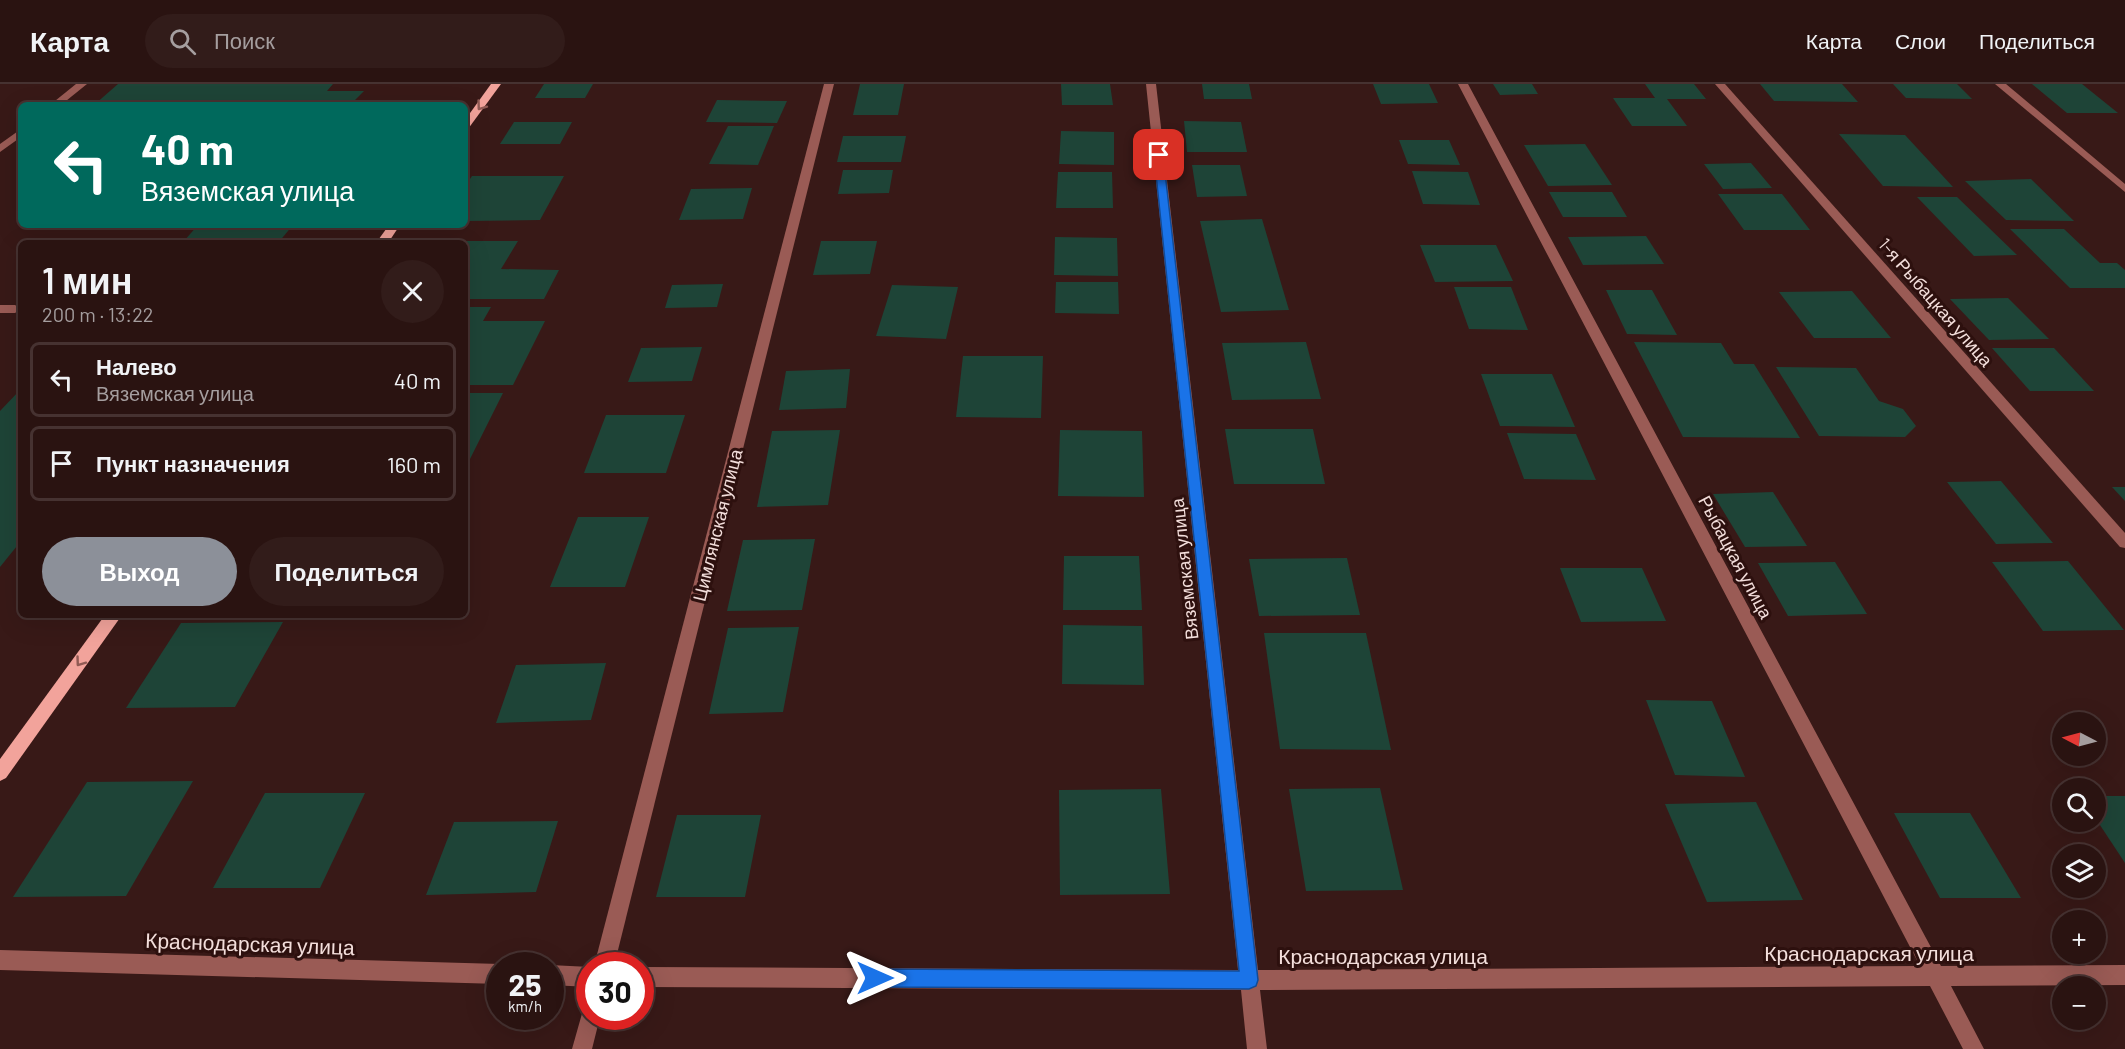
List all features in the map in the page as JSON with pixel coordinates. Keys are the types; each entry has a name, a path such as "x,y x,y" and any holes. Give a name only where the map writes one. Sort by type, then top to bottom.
{"main road":[{"path":"468,123 496,84"},
{"path":"0,773 112,618"}],"street":[{"path":"59,102 82,84"},
{"name":"Цимлянская улица","path":"608,952 830,84"},
{"name":"Вяземская улица","path":"1151,84 1257,1049"},
{"name":"Рыбацкая улица","path":"1463,84 1974,1049"},
{"name":"1-я Рыбацкая улица","path":"1720,84 2125,543"},
{"path":"2000,84 2125,189"},
{"path":"0,149 18,134"},
{"path":"0,309 15,309"},
{"name":"Краснодарская улица","path":"0,960 486,974"},
{"name":"Краснодарская улица","path":"654,977 1249,980 2125,975"},
{"path":"582,1049 587,1030"}],"building":[{"path":"118,84 333,84 327,91 364,91 355,100 378,100 376,102 97,102"},
{"path":"544,84 593,84 585,98 535,98"},
{"path":"860,84 904,84 898,115 853,115"},
{"path":"1061,84 1110,84 1113,105 1062,105"},
{"path":"1202,84 1249,84 1252,99 1204,99"},
{"path":"1373,84 1429,84 1438,103 1381,104"},
{"path":"1493,84 1532,84 1538,94 1500,95"},
{"path":"1645,84 1694,84 1706,99 1667,99 1687,126 1632,126 1613,98 1655,98"},
{"path":"1760,84 1842,84 1858,102 1774,101"},
{"path":"1893,84 1957,84 1972,99 1906,98"},
{"path":"2032,84 2082,84 2118,113 2067,113"},
{"path":"717,100 787,101 777,123 706,122"},
{"path":"1184,121 1241,122 1247,152 1187,152"},
{"path":"514,122 572,122 560,144 500,144"},
{"path":"728,126 774,126 758,165 709,164"},
{"path":"1061,131 1114,132 1114,165 1059,164"},
{"path":"1839,134 1905,135 1953,187 1883,186"},
{"path":"843,136 906,136 901,162 837,162"},
{"path":"1399,140 1449,140 1460,165 1408,164"},
{"path":"1585,144 1612,185 1548,186 1524,145"},
{"path":"1751,163 1772,188 1723,189 1704,164"},
{"path":"1192,165 1240,165 1247,196 1197,197"},
{"path":"843,170 893,170 889,193 838,194"},
{"path":"1412,171 1468,172 1480,205 1423,204"},
{"path":"1058,172 1112,172 1113,208 1056,208"},
{"path":"472,176 564,176 540,220 468,221 468,182"},
{"path":"2031,179 2074,221 2006,220 1965,181"},
{"path":"752,188 743,219 679,220 691,189"},
{"path":"1549,192 1612,192 1627,217 1563,217"},
{"path":"1718,194 1782,194 1810,230 1744,230"},
{"path":"1917,197 1957,197 2017,255 1974,256"},
{"path":"1262,219 1289,310 1221,312 1200,221"},
{"path":"195,228 290,228 280,240 185,240"},
{"path":"2010,229 2064,229 2100,263 2117,263 2125,270 2125,288 2070,288"},
{"path":"1646,236 1664,264 1583,265 1568,237"},
{"path":"1055,237 1117,238 1118,276 1054,275"},
{"path":"468,241 518,241 501,269 559,270 544,299 468,299"},
{"path":"821,241 877,241 870,274 813,275"},
{"path":"1420,245 1496,245 1513,281 1435,282"},
{"path":"1056,282 1118,282 1119,314 1055,313"},
{"path":"723,284 717,307 665,308 672,285"},
{"path":"892,285 958,287 946,339 876,336"},
{"path":"1454,287 1511,287 1528,330 1469,329"},
{"path":"1606,290 1652,290 1677,335 1627,334"},
{"path":"1852,291 1891,338 1814,338 1779,292"},
{"path":"2008,298 2049,339 1989,340 1950,299"},
{"path":"468,307 491,307 483,321 545,321 513,385 468,385"},
{"path":"1306,342 1321,399 1232,400 1222,343"},
{"path":"1634,342 1721,343 1734,364 1754,364 1800,438 1683,437"},
{"path":"702,347 692,381 628,382 641,348"},
{"path":"1992,348 2054,348 2094,391 2030,391"},
{"path":"963,356 1043,356 1041,418 956,417"},
{"path":"1776,367 1856,368 1879,401 1903,409 1916,426 1905,437 1819,436"},
{"path":"850,369 846,408 779,410 786,371"},
{"path":"1481,374 1552,374 1575,427 1500,426"},
{"path":"18,392 18,545 0,567 0,411"},
{"path":"468,393 503,393 468,463"},
{"path":"606,415 685,415 666,473 584,473"},
{"path":"1225,429 1313,429 1325,484 1234,484"},
{"path":"840,430 828,505 757,507 772,431"},
{"path":"1060,430 1142,431 1144,497 1058,496"},
{"path":"1507,433 1576,434 1596,480 1524,479"},
{"path":"2001,481 2053,543 1996,544 1947,482"},
{"path":"2112,487 2125,487 2125,501"},
{"path":"1773,492 1807,546 1745,547 1713,494"},
{"path":"578,517 649,517 625,587 550,587"},
{"path":"815,539 802,610 727,611 743,540"},
{"path":"1064,556 1139,556 1142,610 1063,610"},
{"path":"1347,558 1360,615 1259,616 1249,559"},
{"path":"2068,561 2124,630 2043,631 1992,562"},
{"path":"1835,562 1867,614 1788,616 1758,563"},
{"path":"1560,568 1642,568 1666,621 1581,622"},
{"path":"283,622 235,707 126,708 181,623"},
{"path":"1063,625 1142,626 1144,685 1062,684"},
{"path":"799,627 783,712 709,714 728,628"},
{"path":"1264,633 1366,633 1391,750 1280,749"},
{"path":"606,663 591,720 496,723 516,665"},
{"path":"1646,700 1712,701 1745,777 1675,775"},
{"path":"193,781 126,896 13,897 87,782"},
{"path":"1380,788 1403,890 1306,891 1289,789"},
{"path":"1161,789 1170,894 1060,895 1059,790"},
{"path":"265,793 365,793 320,888 213,888"},
{"path":"2106,796 2125,796 2125,863 2105,832"},
{"path":"1756,802 1803,900 1707,902 1665,804"},
{"path":"1894,813 1970,813 2021,898 1940,898"},
{"path":"677,815 761,815 745,897 656,897"},
{"path":"558,821 536,892 426,895 454,822"}],"route":[{"path":"875,978 1249,980 1159,155"}]}
